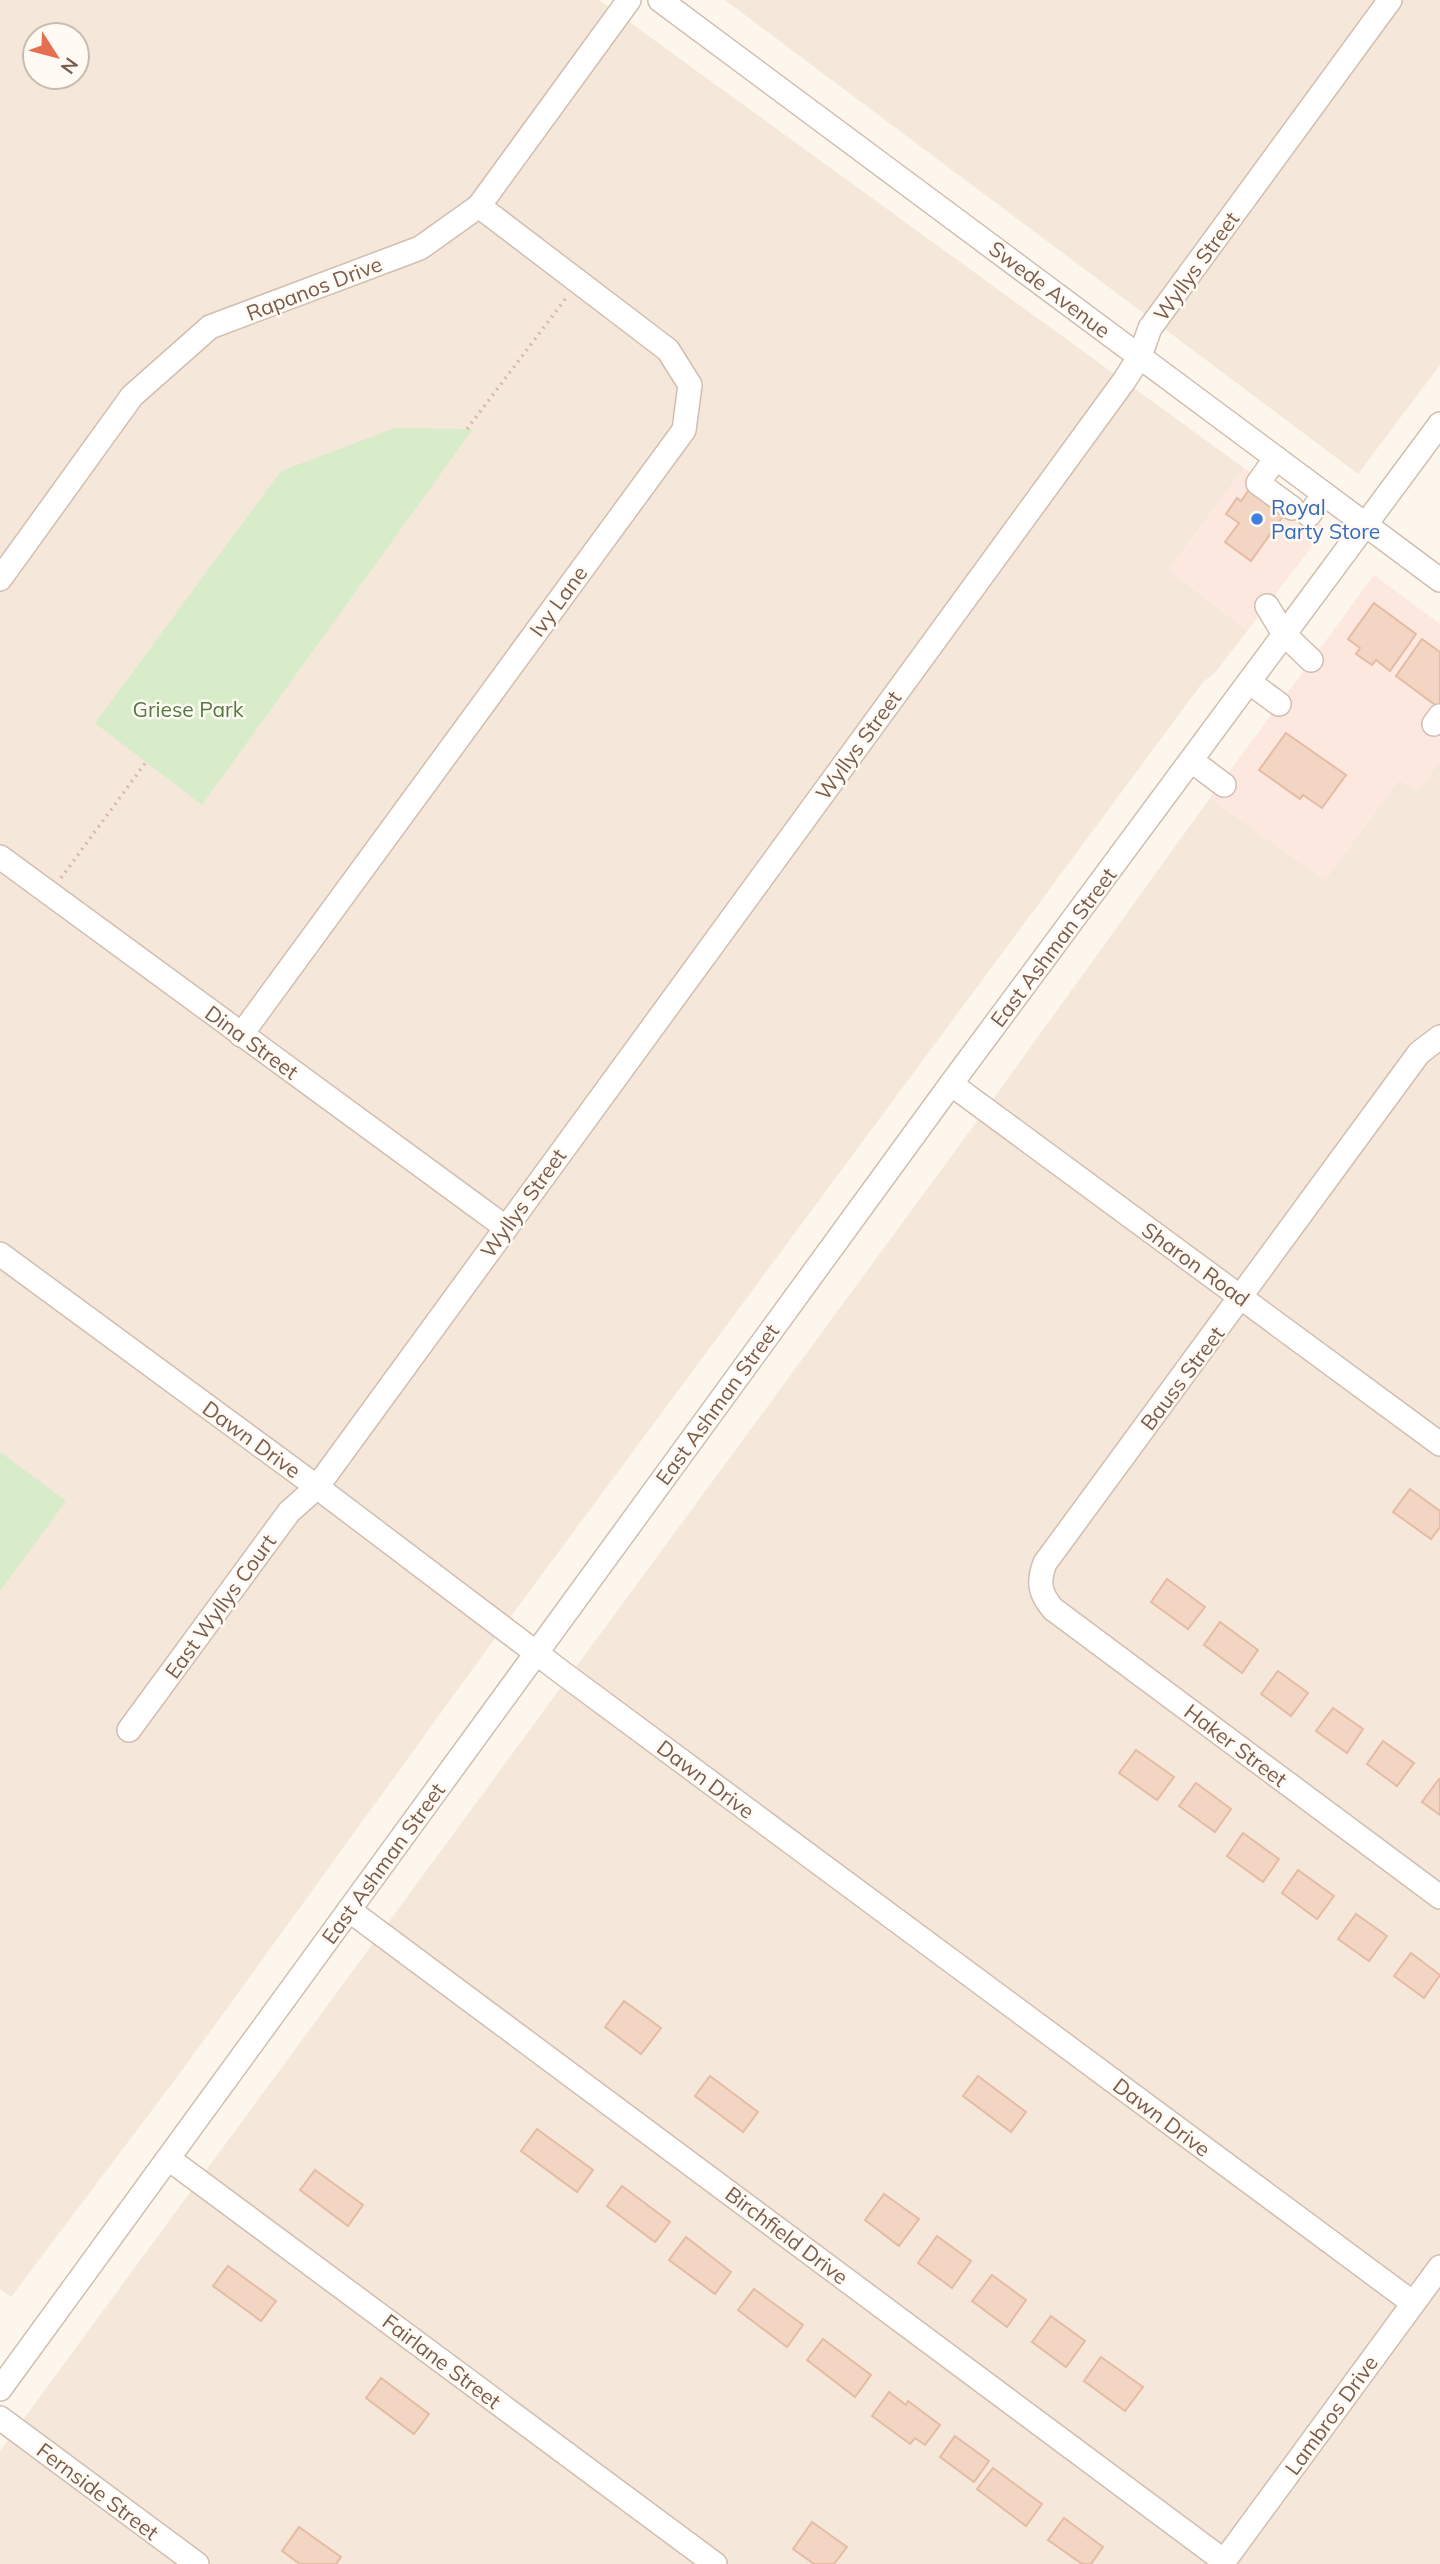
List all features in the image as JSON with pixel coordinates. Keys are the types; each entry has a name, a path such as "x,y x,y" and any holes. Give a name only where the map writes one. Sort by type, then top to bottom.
{"street":[{"name":"Rapanos Drive","path":"0,579 132,396 210,327 420,248 479,206 629,0"},
{"name":"Swede Avenue","path":"660,0 1440,580"},
{"name":"Wyllys Street","path":"317,1487 1116,392 1140,356 1150,328 1391,0"},
{"name":"Ivy Lane","path":"241,1035 684,430 690,385 668,350 479,206"},
{"name":"East Ashman Street","path":"0,2389 951,1084 1440,424"},
{"path":"1276,458 1258,483 1301,512 1324,494"},
{"path":"1266,606 1284,634 1311,660"},
{"path":"1250,682 1279,704"},
{"path":"1192,761 1224,785"},
{"name":"Dina Street","path":"0,857 505,1227"},
{"name":"Bauss Street","path":"1040,1586 1040,1575 1045,1563 1419,1053 1440,1037"},
{"name":"Sharon Road","path":"951,1084 1440,1444"},
{"name":"Dawn Drive","path":"0,1254 1413,2303"},
{"name":"East Wyllys Court","path":"129,1730 289,1512 317,1487"},
{"name":"Haker Street","path":"1040,1586 1044,1599 1052,1609 1440,1897"},
{"name":"Birchfield Drive","path":"349,1910 1223,2562"},
{"name":"Fairlane Street","path":"169,2158 715,2564"},
{"name":"Lambros Drive","path":"1223,2562 1440,2267"},
{"name":"Fernside Street","path":"0,2418 197,2564"}],"path":[{"path":"467,429 578,283"},
{"path":"49,894 146,762"}],"shaded area":[{"path":"0,0 599,0 1244,468 1169,570 1248,630 1214,674 1203,682 503,1627 183,2069 11,2297 0,2289"},
{"path":"725,0 1440,0 1440,365 1358,474"},
{"path":"1244,468 1326,528 1248,630 1169,570"},
{"path":"1374,575 1440,624 1440,761 1417,792 1399,779 1325,880 1210,798"},
{"path":"1440,761 1440,2564 0,2564 0,2451 986,1109 1210,798 1325,880 1399,779 1417,792"}],"green space":[{"name":"Griese Park","path":"395,428 473,429 202,805 95,723 281,471"},
{"path":"0,1452 66,1501 0,1591"}],"building":[{"name":"Royal Party Store","path":"1253,484 1288,509 1251,561 1225,542 1239,523 1226,514 1237,498 1241,501"},
{"path":"1374,603 1416,634 1390,671 1376,660 1372,665 1356,654 1360,648 1348,639"},
{"path":"1422,639 1440,652 1438,707 1396,676"},
{"path":"1286,733 1346,775 1322,808 1303,795 1300,799 1259,770"},
{"path":"1410,1489 1440,1511 1440,1527 1431,1539 1393,1512"},
{"path":"1167,1579 1205,1607 1188,1629 1151,1602"},
{"path":"1220,1622 1258,1650 1242,1673 1204,1645"},
{"path":"1278,1671 1308,1693 1291,1716 1261,1694"},
{"path":"1333,1708 1363,1729 1347,1753 1316,1731"},
{"path":"1383,1741 1414,1763 1397,1786 1367,1764"},
{"path":"1136,1750 1174,1777 1157,1800 1119,1773"},
{"path":"1440,1780 1440,1815 1422,1802"},
{"path":"1196,1783 1231,1809 1215,1832 1179,1806"},
{"path":"1243,1833 1279,1859 1263,1882 1227,1856"},
{"path":"1298,1870 1334,1896 1317,1919 1282,1893"},
{"path":"1356,1914 1387,1936 1369,1961 1338,1939"},
{"path":"1411,1953 1440,1975 1424,1998 1394,1976"},
{"path":"624,2001 661,2028 641,2054 605,2027"},
{"path":"710,2076 758,2112 743,2132 695,2096"},
{"path":"978,2076 1026,2112 1011,2132 963,2096"},
{"path":"537,2129 593,2170 577,2192 521,2151"},
{"path":"315,2170 363,2205 348,2226 300,2190"},
{"path":"622,2186 670,2222 655,2242 607,2206"},
{"path":"884,2194 919,2219 899,2246 865,2220"},
{"path":"937,2236 971,2261 952,2288 918,2263"},
{"path":"686,2237 731,2272 715,2294 669,2260"},
{"path":"228,2266 276,2301 261,2321 213,2286"},
{"path":"992,2275 1026,2300 1007,2327 972,2301"},
{"path":"754,2289 803,2325 787,2347 738,2310"},
{"path":"1051,2316 1085,2341 1066,2367 1032,2342"},
{"path":"823,2339 871,2375 855,2397 807,2360"},
{"path":"1101,2357 1143,2387 1125,2411 1084,2381"},
{"path":"381,2378 429,2414 414,2434 366,2398"},
{"path":"889,2392 906,2405 908,2401 940,2425 925,2445 915,2438 910,2444 872,2416"},
{"path":"955,2436 989,2461 974,2482 940,2457"},
{"path":"993,2468 1042,2504 1026,2526 977,2489"},
{"path":"1064,2518 1103,2547 1091,2564 1082,2564 1048,2540"},
{"path":"812,2522 847,2547 834,2564 814,2564 793,2549"},
{"path":"299,2527 341,2557 336,2564 300,2564 282,2551"}],"place":[{"name":"Royal Party Store","path":"1257,519"}]}
